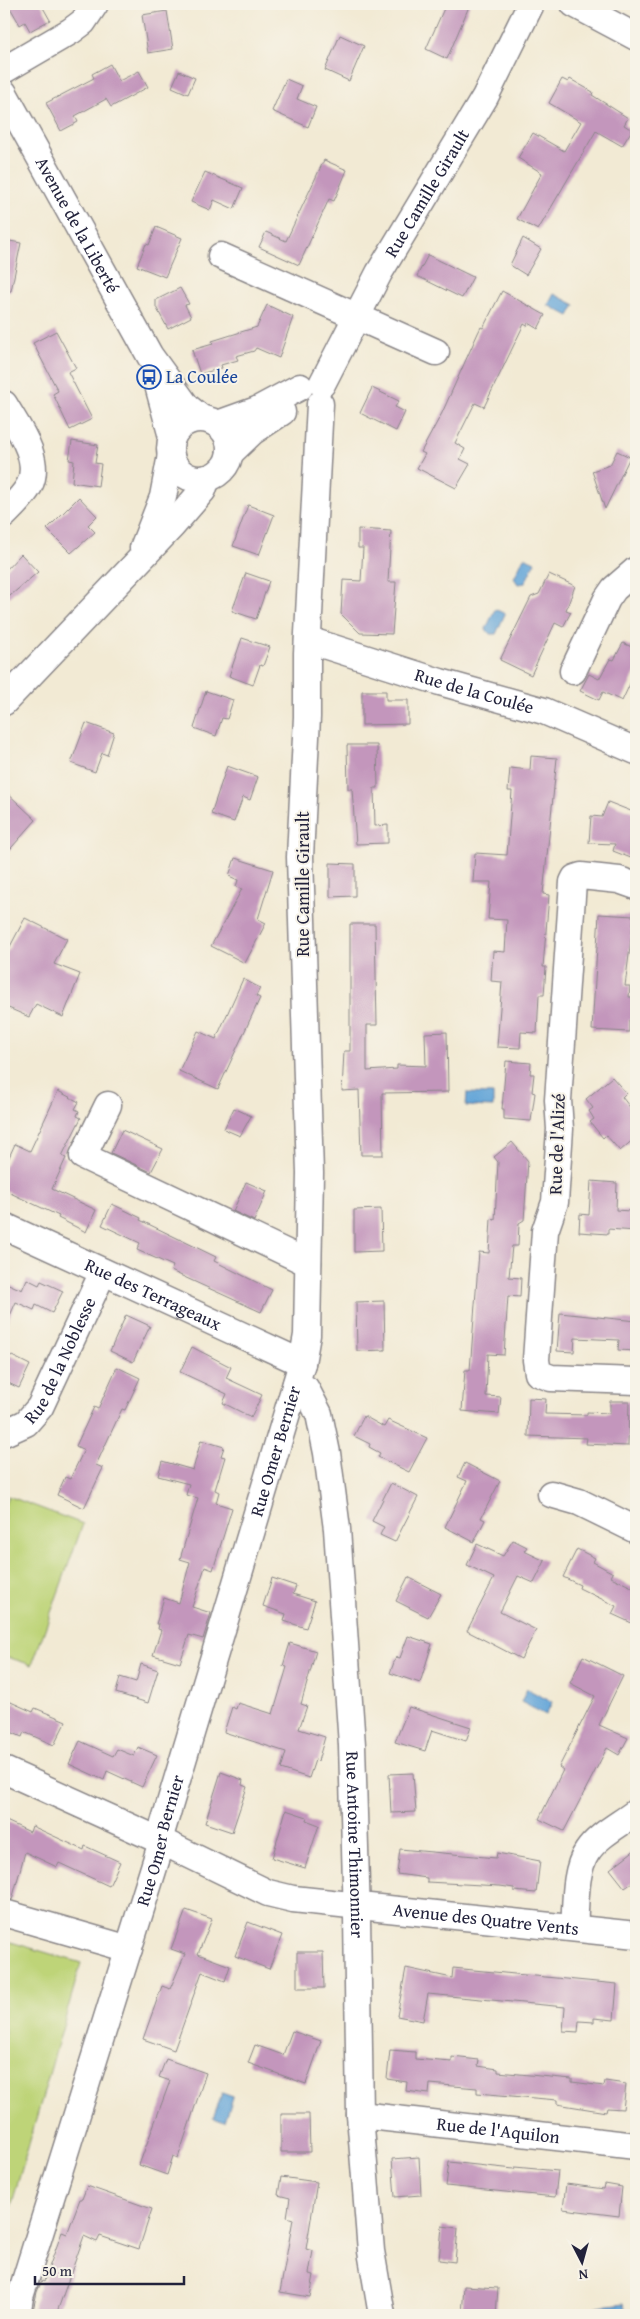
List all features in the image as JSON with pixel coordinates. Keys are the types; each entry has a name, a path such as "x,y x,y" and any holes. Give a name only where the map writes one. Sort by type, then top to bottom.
{"street":[{"path":"4,70 72,31 83,22 95,4"},
{"name":"Rue Camille Girault","path":"299,1374 307,1335 310,1163 300,857 308,640 311,394 485,97 531,4"},
{"path":"574,4 636,37"},
{"name":"Avenue de la Liberté","path":"4,93 150,356 187,407 209,421 228,437 230,453 222,469 207,478 188,476 180,471 150,356"},
{"path":"221,256 436,352"},
{"path":"172,446 184,423 209,421 257,410 311,394"},
{"path":"230,453 263,423 311,394"},
{"path":"4,404 24,438 30,454 33,472 26,491 4,515"},
{"name":"Avenue de la Liberté","path":"136,562 150,534 163,497 172,446"},
{"name":"Avenue de la Liberté","path":"4,702 172,526 203,490 207,478"},
{"path":"573,672 607,599 614,589 636,570"},
{"name":"Rue de la Coulée","path":"308,640 440,682 544,711 636,751"},
{"name":"Rue de l'Alizé","path":"636,886 619,880 581,876 575,878 573,882 558,1100 560,1129 556,1193 555,1202 545,1231 536,1360 538,1373 551,1378 636,1381"},
{"path":"108,1105 83,1156 308,1263"},
{"name":"Rue des Terrageaux","path":"4,1226 102,1272 299,1374"},
{"name":"Rue de la Noblesse","path":"4,1433 26,1423 40,1406 102,1272"},
{"name":"Rue Omer Bernier","path":"13,2307 128,1949 299,1374"},
{"name":"Rue Antoine Thimonnier","path":"299,1374 319,1414 334,1494 352,1745 357,1906 360,2115 371,2252 382,2315"},
{"path":"551,1494 579,1502 636,1530"},
{"name":"Avenue des Quatre Vents","path":"4,1770 161,1841 268,1893 293,1899 636,1935"},
{"path":"574,1928 580,1872 587,1852 594,1844 636,1812"},
{"path":"4,1913 128,1949"},
{"name":"Rue de l'Aquilon","path":"360,2115 636,2146"}],"green space":[{"path":"8,1496 83,1524 32,1665 4,1656 4,1506"},
{"path":"4,1940 81,1963 4,2231"}],"water":[{"path":"554,294 575,305 569,316 548,305"},
{"path":"524,557 535,562 525,583 518,584 514,578"},
{"path":"495,609 505,614 496,634 490,634 486,629"},
{"path":"467,1093 493,1094 493,1107 466,1106"},
{"path":"527,1689 552,1702 546,1715 521,1702"},
{"path":"222,2093 233,2097 225,2122 213,2118"},
{"path":"624,2303 626,2315 596,2315 595,2307"}],"building":[{"path":"8,4 41,4 50,20 30,31 25,22 20,25"},
{"path":"446,4 470,4 447,59 426,49"},
{"path":"167,11 173,49 148,53 142,15"},
{"path":"340,35 364,46 349,81 325,70"},
{"path":"110,64 119,81 139,71 148,87 111,107 106,99 75,116 78,122 61,131 46,103 94,78 92,74"},
{"path":"179,71 195,78 188,94 172,87"},
{"path":"286,79 302,86 297,99 316,107 308,127 272,111"},
{"path":"562,79 568,82 570,79 593,92 592,95 628,118 624,125 632,130 622,146 596,131 538,230 517,219 542,173 518,158 533,133 564,151 581,122 549,103"},
{"path":"324,160 347,170 334,201 329,199 299,265 259,247 266,232 286,241"},
{"path":"205,172 243,188 234,209 214,200 210,210 191,202"},
{"path":"156,227 182,238 165,277 137,266 146,244 149,245"},
{"path":"523,238 541,249 526,275 510,265"},
{"path":"4,240 21,243 11,291 4,291"},
{"path":"428,255 473,277 462,298 417,276"},
{"path":"180,288 189,304 185,305 191,317 168,329 156,307 156,300"},
{"path":"502,291 545,315 538,329 528,323 527,326 524,324 484,407 475,403 455,443 465,449 460,459 470,464 456,488 417,468 425,454 421,452 442,413 478,333 481,327 483,328"},
{"path":"267,305 293,317 279,358 256,348 254,351 236,356 238,360 221,365 222,368 200,374 192,350 213,344 212,341 257,327"},
{"path":"56,331 76,368 68,372 92,419 70,430 53,394 58,391 33,343"},
{"path":"372,388 399,401 395,407 405,412 396,431 360,413"},
{"path":"72,441 98,445 95,463 101,464 98,486 72,482 74,461 69,460"},
{"path":"617,451 630,457 605,509 592,471 610,465"},
{"path":"79,497 97,516 88,525 95,532 71,553 47,529"},
{"path":"248,505 274,515 259,555 233,546"},
{"path":"358,529 391,531 388,582 396,582 392,634 360,633 341,614 343,580 361,581 363,548 358,548"},
{"path":"21,554 38,572 4,601 4,572"},
{"path":"246,573 269,581 256,619 232,611"},
{"path":"549,574 575,586 566,610 571,612 563,627 555,623 531,675 500,660 531,597 539,594"},
{"path":"242,638 270,647 263,666 260,665 253,685 229,676"},
{"path":"623,643 636,649 636,671 622,701 603,692 599,700 580,691 589,674 599,679 610,659 614,660"},
{"path":"206,691 233,700 227,719 222,718 216,736 194,728"},
{"path":"362,691 386,691 386,700 408,700 408,724 362,725"},
{"path":"86,723 114,733 107,755 102,753 95,772 71,763"},
{"path":"347,745 377,745 378,788 374,788 375,826 388,825 388,843 356,844 352,789 348,789"},
{"path":"531,756 557,758 543,894 549,895 543,967 546,967 544,995 539,995 537,1033 521,1032 520,1048 497,1047 502,982 491,981 493,951 505,952 507,920 488,919 491,882 473,882 475,853 507,855 512,791 508,791 510,768 530,770"},
{"path":"227,766 258,777 250,800 243,797 234,822 211,814"},
{"path":"4,790 36,820 4,856"},
{"path":"608,802 636,813 636,860 613,851 615,844 589,843 591,816 602,817"},
{"path":"235,858 273,870 258,919 266,923 245,963 211,946 242,889 236,887 238,880 229,876"},
{"path":"330,863 355,864 355,896 330,897"},
{"path":"599,914 634,916 625,986 630,986 629,997 636,997 634,1021 629,1020 629,1032 592,1030"},
{"path":"25,918 67,939 54,964 80,974 63,1017 36,1004 29,1017 4,1006 4,958"},
{"path":"350,924 375,924 377,1025 367,1025 367,1071 397,1069 397,1065 426,1066 425,1033 447,1032 448,1092 382,1093 383,1155 361,1155 359,1090 342,1091 344,1051 350,1051"},
{"path":"243,979 260,988 256,996 260,998 218,1089 179,1071 198,1031 216,1039"},
{"path":"506,1061 531,1063 530,1074 534,1074 532,1092 535,1093 531,1121 504,1119 504,1109 502,1109"},
{"path":"612,1077 626,1093 622,1097 636,1115 636,1137 620,1151 606,1135 603,1138 590,1122 594,1119 589,1111 593,1108 586,1099"},
{"path":"58,1091 79,1102 75,1109 79,1111 77,1116 81,1118 62,1156 66,1158 52,1189 96,1210 86,1232 58,1218 59,1216 4,1190 4,1168 15,1144 30,1151"},
{"path":"234,1108 251,1116 240,1136 224,1129"},
{"path":"122,1130 163,1149 151,1172 111,1153"},
{"path":"512,1142 528,1161 524,1220 519,1223 518,1246 512,1246 509,1277 521,1278 520,1297 508,1296 504,1355 488,1354 486,1396 501,1397 499,1414 462,1411 465,1370 470,1370 479,1252 489,1253 491,1219 495,1220 498,1162 494,1157"},
{"path":"591,1181 617,1183 616,1210 630,1211 630,1214 636,1215 636,1231 608,1229 608,1234 579,1232 580,1214 589,1215"},
{"path":"246,1182 267,1191 254,1221 233,1211"},
{"path":"112,1204 141,1218 140,1220 216,1257 214,1261 272,1290 261,1312 171,1271 173,1266 137,1250 140,1243 102,1225"},
{"path":"381,1209 382,1251 354,1252 354,1210"},
{"path":"27,1279 39,1285 41,1281 63,1291 52,1313 36,1305 34,1310 16,1302 4,1329 4,1282 22,1290"},
{"path":"384,1301 385,1350 357,1351 356,1302"},
{"path":"560,1313 636,1321 636,1351 618,1350 619,1340 575,1338 574,1352 557,1351"},
{"path":"126,1315 150,1326 133,1362 110,1351"},
{"path":"192,1347 231,1367 226,1378 262,1395 251,1417 223,1403 227,1394 180,1372"},
{"path":"4,1352 30,1365 19,1388 4,1381"},
{"path":"117,1367 140,1378 125,1410 122,1409 96,1465 103,1468 84,1508 57,1495 65,1477 70,1479 84,1450 76,1446 94,1407 98,1409"},
{"path":"529,1398 546,1399 545,1414 587,1415 587,1412 610,1413 610,1401 629,1401 628,1446 586,1444 587,1438 528,1436"},
{"path":"364,1416 384,1427 388,1420 427,1438 409,1472 378,1457 380,1453 369,1447 370,1444 354,1436"},
{"path":"201,1440 224,1447 221,1456 225,1457 215,1490 219,1492 216,1503 232,1508 213,1570 205,1567 192,1607 211,1613 203,1639 189,1635 180,1663 153,1655 161,1630 158,1629 159,1624 156,1624 164,1598 179,1603 190,1562 180,1559 198,1498 186,1495 189,1484 158,1476 162,1461 193,1470"},
{"path":"465,1463 500,1481 481,1518 485,1520 474,1542 445,1527 467,1481 458,1477"},
{"path":"391,1483 418,1497 395,1542 380,1535 384,1527 372,1521"},
{"path":"513,1540 527,1547 524,1551 545,1561 534,1583 518,1576 500,1612 536,1630 521,1659 467,1631 494,1578 467,1565 477,1544 503,1556"},
{"path":"577,1549 595,1558 593,1562 613,1573 611,1577 636,1589 636,1625 612,1614 616,1606 579,1588 580,1585 563,1577"},
{"path":"408,1577 441,1594 428,1617 396,1601"},
{"path":"272,1578 296,1586 293,1594 315,1601 306,1628 284,1621 286,1614 263,1606"},
{"path":"408,1636 432,1644 420,1683 390,1673 396,1657 400,1658"},
{"path":"290,1643 316,1651 301,1704 307,1706 299,1729 325,1737 318,1761 315,1760 309,1778 281,1769 286,1752 224,1732 232,1707 236,1709 238,1703 273,1714 287,1667 283,1666"},
{"path":"583,1656 623,1676 599,1725 628,1738 619,1755 607,1748 564,1831 539,1819 563,1770 559,1767 595,1696 570,1683"},
{"path":"141,1664 158,1670 148,1703 116,1693 120,1677 136,1682"},
{"path":"4,1699 33,1712 35,1708 66,1721 54,1745 24,1732 22,1737 4,1729"},
{"path":"409,1707 471,1727 466,1741 432,1730 425,1751 395,1742"},
{"path":"80,1741 113,1756 117,1749 134,1756 138,1747 157,1755 142,1787 107,1771 104,1780 69,1764"},
{"path":"221,1772 243,1780 242,1785 247,1787 232,1832 205,1823"},
{"path":"413,1773 416,1812 391,1813 389,1774"},
{"path":"286,1810 307,1817 306,1820 319,1825 305,1868 272,1858"},
{"path":"4,1820 30,1832 32,1826 84,1850 85,1846 120,1862 109,1886 59,1863 57,1867 25,1852 12,1900 4,1898"},
{"path":"400,1849 496,1858 497,1853 540,1861 536,1893 514,1891 514,1888 500,1886 427,1882 427,1878 397,1874"},
{"path":"636,1849 636,1880 625,1888 610,1869"},
{"path":"186,1910 212,1919 198,1954 230,1966 225,1981 202,1972 174,2050 143,2039 162,1986 170,1989 185,1954 171,1949"},
{"path":"248,1922 282,1935 269,1969 235,1956"},
{"path":"297,1952 323,1952 324,1988 297,1988"},
{"path":"406,1968 452,1978 453,1968 617,1984 614,2020 594,2018 594,2022 579,2021 578,2032 563,2031 565,2007 428,1994 423,2021 397,2016"},
{"path":"292,2031 321,2041 306,2084 248,2063 255,2045 283,2055"},
{"path":"390,2050 415,2052 415,2059 452,2062 452,2057 479,2060 478,2066 498,2069 498,2072 572,2079 572,2082 604,2086 605,2081 626,2084 623,2109 607,2108 606,2112 557,2104 557,2100 477,2093 477,2088 430,2084 429,2094 406,2091 407,2082 387,2079"},
{"path":"166,2059 206,2073 178,2158 173,2156 167,2175 139,2165 170,2081 159,2077"},
{"path":"281,2114 309,2114 310,2152 281,2152"},
{"path":"419,2157 421,2195 395,2197 392,2159"},
{"path":"449,2162 514,2169 515,2167 558,2171 555,2197 446,2186"},
{"path":"281,2177 317,2182 306,2249 313,2251 309,2274 314,2275 310,2297 280,2292 293,2219 287,2217 290,2198 278,2195"},
{"path":"566,2184 604,2189 605,2184 622,2187 619,2216 563,2209"},
{"path":"87,2186 152,2209 139,2249 100,2236 97,2242 84,2236 56,2315 32,2315 37,2292 42,2280 44,2281 62,2232 67,2234"},
{"path":"442,2226 458,2228 455,2262 439,2260"},
{"path":"464,2286 498,2288 496,2315 462,2315"}],"place":[{"name":"La Coulée","path":"149,377"}]}
